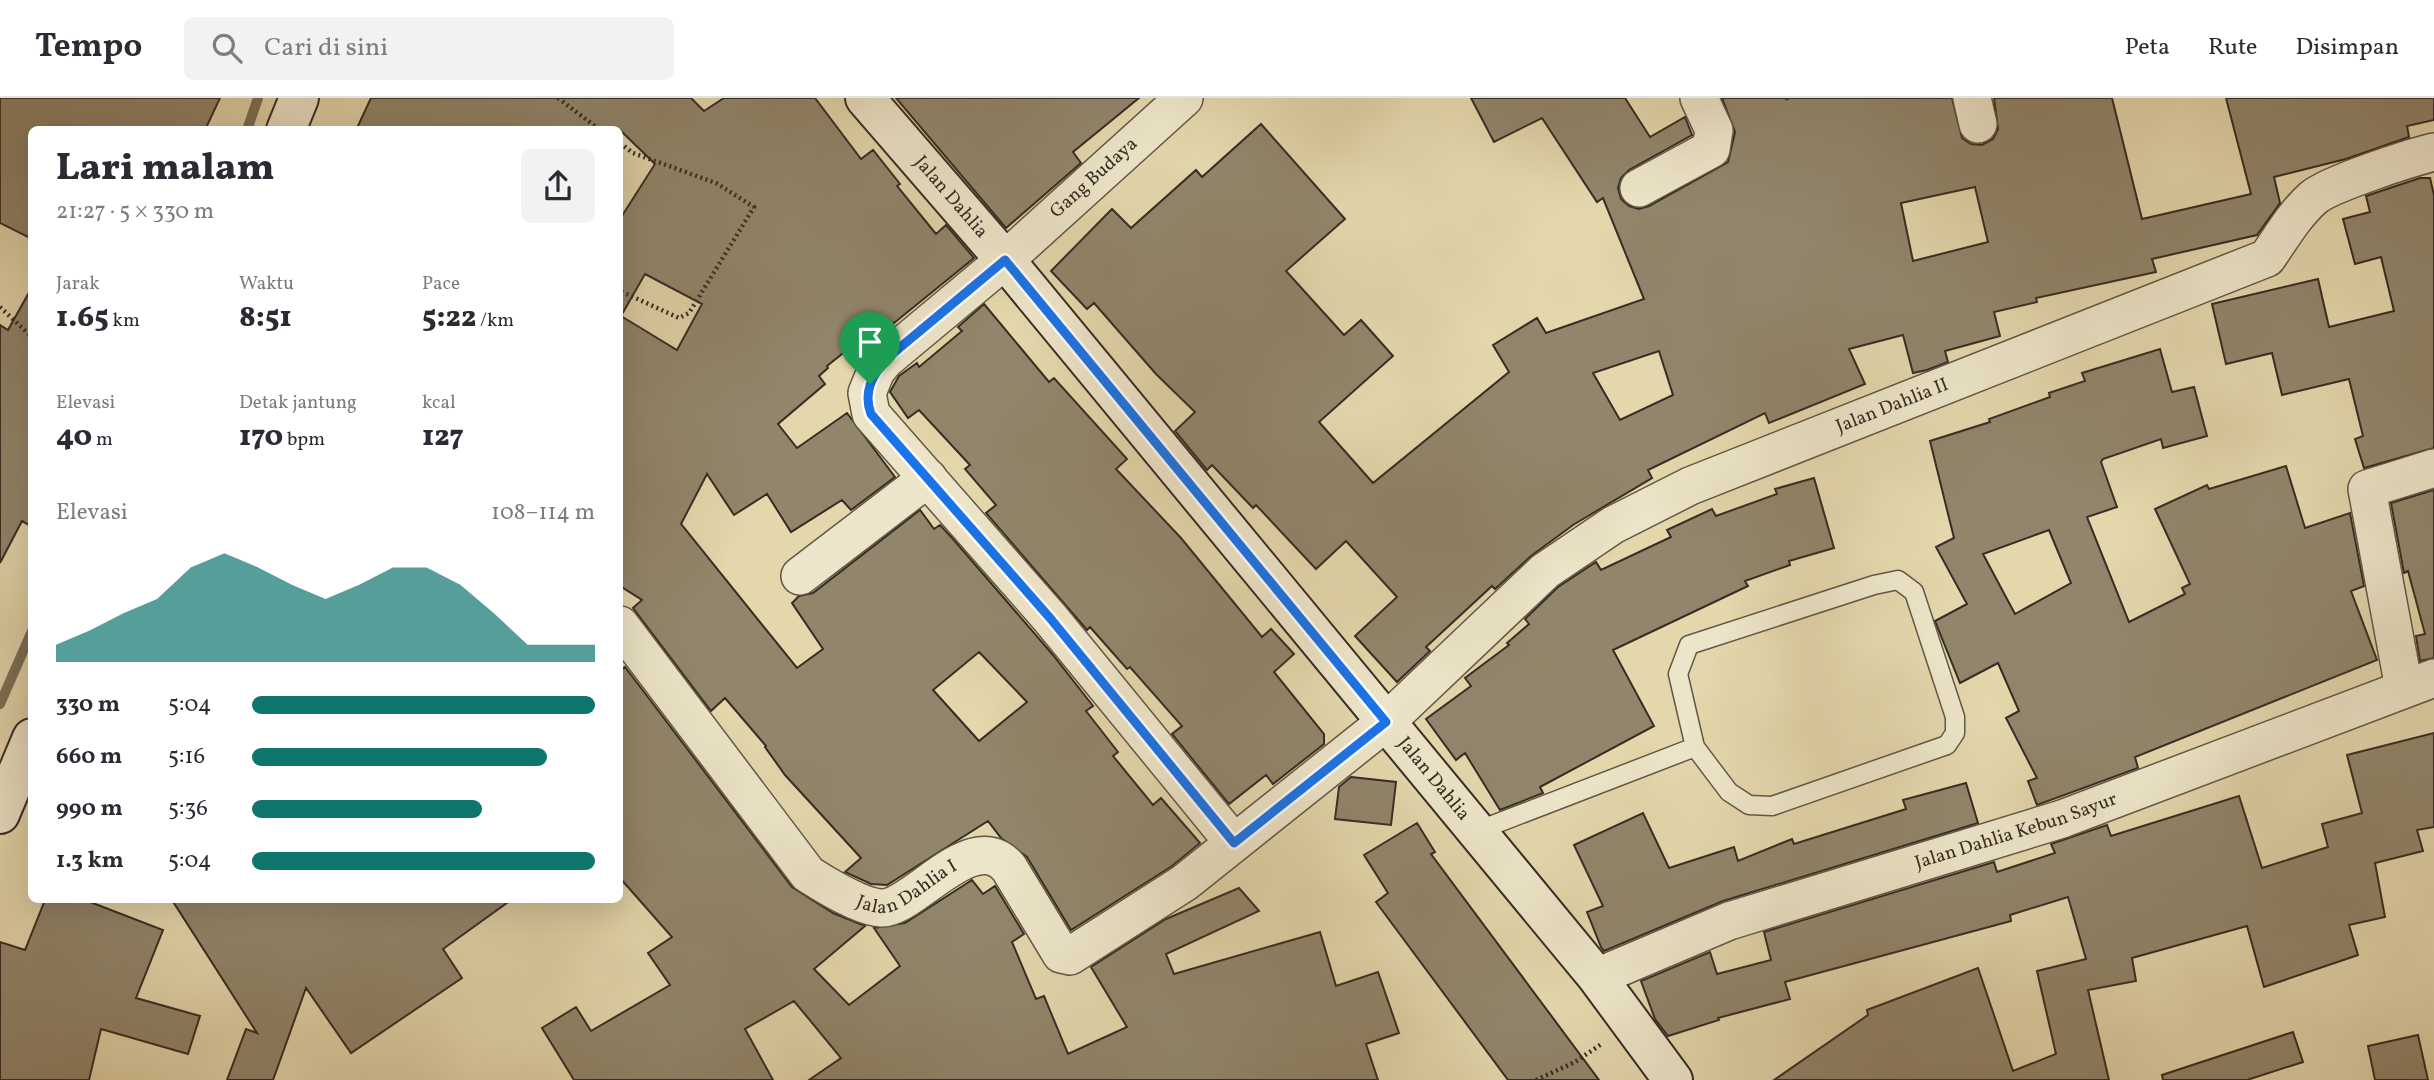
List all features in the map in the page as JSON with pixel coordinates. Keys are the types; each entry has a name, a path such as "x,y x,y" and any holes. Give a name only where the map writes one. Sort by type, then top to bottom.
{"street":[{"path":"288,126 299,98"},
{"name":"Jalan Dahlia","path":"865,98 1005,260 1477,831 1633,1022 1673,1080"},
{"name":"Gang Budaya","path":"1005,260 1184,98"},
{"path":"1639,188 1711,149 1714,130 1699,98"},
{"name":"Jalan Dahlia II","path":"1386,722 1545,571 1613,525 1690,486 2267,258 2291,222 2315,196 2405,159 2434,152"},
{"path":"1005,260 885,360 867,393 871,414 1050,618 1234,843"},
{"path":"2419,683 2367,489 2434,468"},
{"path":"800,576 928,478"},
{"name":"Jalan Dahlia I","path":"623,629 808,874 827,887 879,908 897,904 953,865 982,858 999,860 1009,868 1061,954 1067,956 1184,883 1386,722"},
{"name":"Jalan Dahlia Kebun Sayur","path":"1597,977 1729,921 2062,819 2419,683"},
{"path":"0,814 28,748"}],"lane":[{"path":"1898,580 1914,592 1955,717 1955,733 1947,745 1772,806 1749,805 1729,792 1695,747 1678,674 1689,645 1874,584 1898,580"},
{"path":"1477,831 1695,747"}],"path":[{"path":"558,98 595,126"},
{"path":"623,145 633,153 716,183 754,207 689,313 679,318 623,291"},
{"path":"0,307 28,333"},
{"path":"1536,1080 1575,1062 1633,1022"}],"building":[{"path":"0,98 220,98 207,126 28,126 28,237 0,223"},
{"path":"371,98 691,98 704,111 724,98 815,98 861,159 873,150 900,184 897,186 936,234 946,225 974,258 883,332 877,326 827,366 819,376 825,384 778,424 797,448 847,413 895,477 851,510 842,500 791,532 767,494 734,515 707,474 681,524 797,668 823,649 792,603 799,596 813,593 920,510 934,529 940,525 953,539 1053,655 1093,706 1086,711 1118,752 1113,756 1153,805 1161,798 1200,843 1172,866 1071,930 1027,857 1001,838 988,821 887,885 871,884 845,872 861,858 785,775 766,746 725,698 711,711 633,608 642,600 623,588 623,317 677,350 702,304 645,274 623,312 623,214 655,164 623,133 623,126 358,126","holes":["979,652 1027,702 979,741 933,690"]},
{"path":"896,98 1139,98 1073,152 1081,163 1006,228"},
{"path":"1471,98 1625,98 1650,137 1685,117 1692,135 1629,170 1621,178 1618,188 1621,199 1629,206 1639,209 1728,162 1735,132 1722,98 1952,98 1962,138 1971,144 1982,145 1993,139 1998,129 1994,98 2112,98 2142,219 2251,194 2226,98 2434,98 2434,120 2407,126 2409,137 2346,159 2274,177 2280,203 2257,235 2152,259 2156,272 2036,298 2037,302 1994,312 2000,336 1945,351 1948,362 1927,370 1913,373 1903,335 1849,349 1865,384 1769,423 1765,413 1648,470 1652,478 1573,525 1531,556 1495,589 1492,586 1426,647 1430,651 1397,682 1355,636 1397,597 1346,541 1316,569 1256,505 1253,508 1212,465 1207,470 1175,431 1195,412 1156,374 1094,303 1087,309 1051,271 1112,209 1131,228 1196,170 1202,177 1261,124 1345,219 1286,271 1344,335 1361,320 1393,356 1319,422 1373,483 1509,372 1493,345 1537,318 1546,333 1644,299 1603,198 1597,202 1542,118 1494,142","holes":["1975,187 1988,242 1913,261 1901,203","1659,351 1673,395 1620,420 1593,373"]},
{"path":"2420,178 2430,178 2434,195 2434,448 2364,468 2355,439 2363,436 2349,379 2282,395 2272,353 2226,364 2212,304 2318,279 2329,327 2394,311 2381,257 2355,264 2343,219 2370,212 2366,196"},
{"path":"28,294 28,525 22,521 0,563 0,325 8,330"},
{"path":"984,304 1049,382 1054,378 1127,459 1116,469 1181,538 1262,637 1271,629 1294,654 1274,672 1324,734 1324,744 1273,784 1266,775 1229,804 1172,734 1182,726 1130,667 1127,669 1090,627 1087,630 986,513 996,505 965,469 970,465 919,410 908,418 890,392 899,376 917,363 919,367 962,331 958,327"},
{"path":"2160,349 2172,392 2194,387 2207,436 2163,448 2161,439 2101,462 2117,507 2087,517 2129,622 2185,594 2182,588 2190,584 2155,509 2207,485 2209,489 2286,466 2305,528 2350,513 2364,586 2351,591 2377,660 2135,757 2138,768 2037,805 2028,781 2037,778 2006,718 2019,711 1998,663 1960,683 1935,621 1967,604 1936,547 1954,538 1930,441 1990,422 1989,419 2050,397 2049,393 2085,381 2082,373","holes":["2049,530 2071,583 2015,614 1983,554"]},
{"path":"1814,478 1834,548 1789,561 1790,565 1745,581 1748,586 1613,650 1654,726 1540,787 1543,793 1500,810 1465,753 1456,760 1426,719 1471,686 1465,678 1509,645 1507,643 1529,624 1525,619 1558,587 1596,562 1601,570 1671,537 1667,530 1712,509 1716,516 1777,494 1775,489"},
{"path":"2434,490 2434,658 2420,661 2416,636 2425,634 2408,571 2404,573 2391,503"},
{"path":"625,667 792,887 833,913 865,926 814,969 849,1005 900,966 874,928 905,923 972,880 983,894 995,886 1024,934 1012,942 1036,999 1044,996 1068,1054 1127,1027 1091,967 1166,919 1239,888 1259,911 1166,954 1174,974 1320,932 1336,986 1378,972 1399,1033 1366,1044 1378,1080 809,1080 841,1058 794,1001 745,1029 773,1080 574,1080 542,1028 576,1007 591,1031 670,985 648,953 672,937 623,881"},
{"path":"2434,733 2434,827 2417,830 2423,851 2375,863 2385,917 2349,925 2358,955 2264,987 2247,926 2132,958 2136,981 2088,990 2109,1080 1774,1080 1868,1015 1867,1010 1978,968 2013,1071 2056,1054 2037,971 2086,959 2068,897 2010,915 2011,921 1785,982 1790,999 1718,1018 1719,1020 1668,1036 1655,1019 1641,981 1710,952 1717,974 1771,960 1764,932 1994,862 1997,872 2055,853 2051,844 2107,825 2111,836 2239,796 2262,868 2328,847 2322,824 2362,813 2347,755"},
{"path":"1351,777 1396,782 1391,825 1335,819 1339,787"},
{"path":"1966,783 1978,823 1723,901 1604,951 1587,912 1603,906 1574,845 1643,813 1669,868 1734,847 1738,861 1792,839 1794,844 1906,809 1903,800"},
{"path":"1417,823 1435,852 1431,854 1599,1080 1508,1080 1376,902 1388,893 1364,855"},
{"path":"44,903 93,903 163,930 136,998 200,1016 188,1054 101,1029 89,1080 0,1080 0,942 25,950"},
{"path":"174,903 507,903 443,949 462,978 351,1053 306,988 273,1080 227,1080 246,1029 257,1033"},
{"path":"2293,1032 2303,1062 2247,1080 2163,1080 2162,1075"},
{"path":"2418,1035 2428,1080 2375,1080 2368,1046"}],"waterway":[{"path":"248,126 258,98"},
{"path":"0,704 28,640"}],"route":[{"path":"1005,260 1386,722 1234,843 1050,618 871,414 867,405 870,384 885,360 1005,260"}]}
